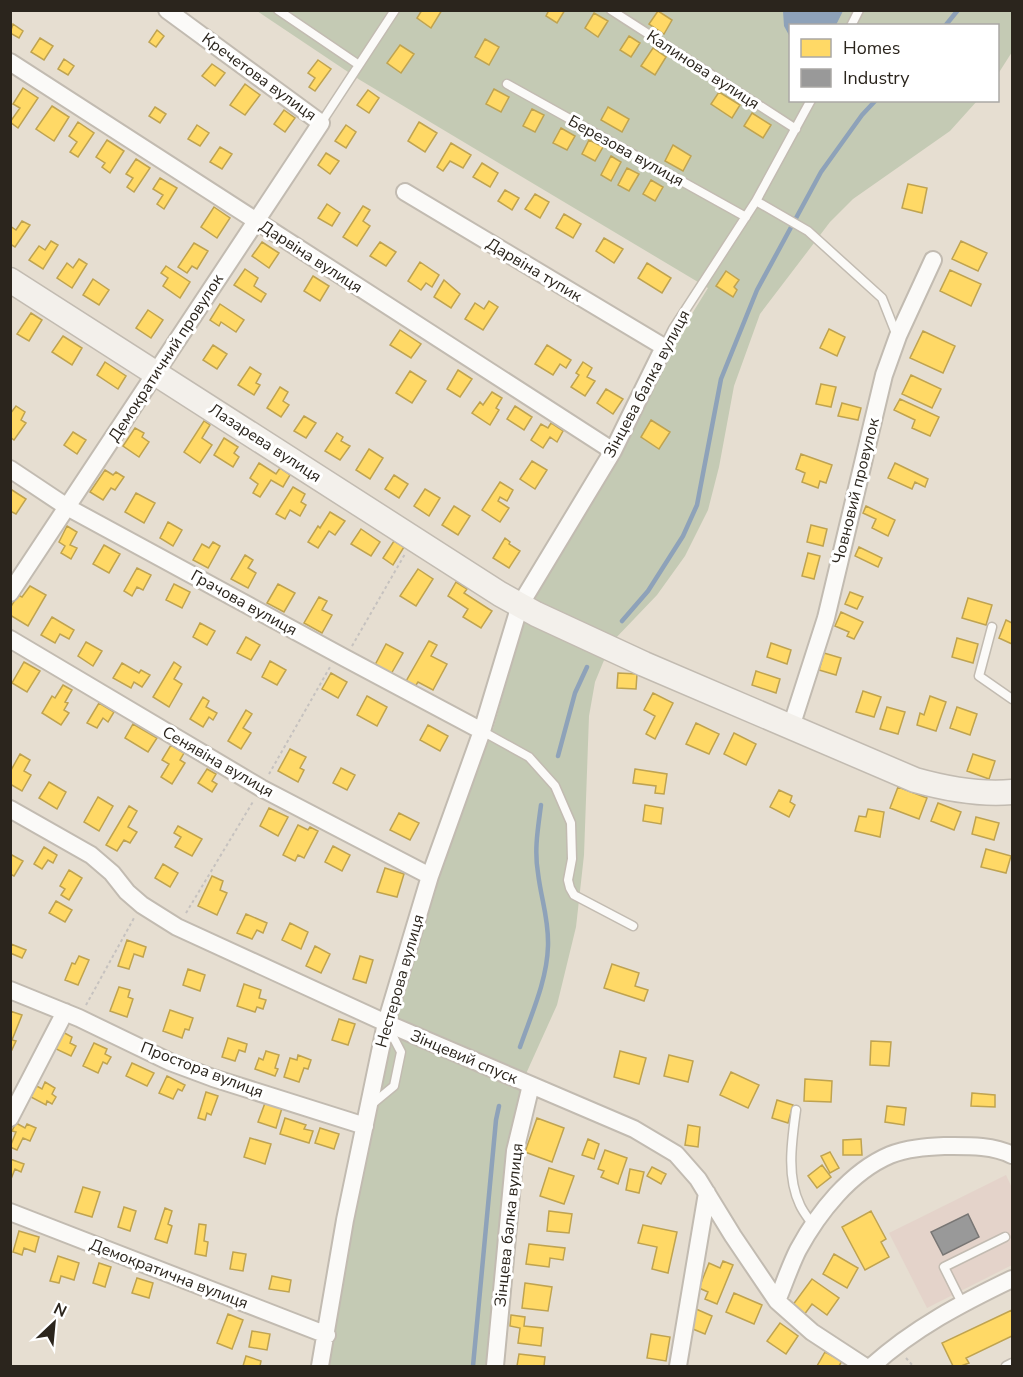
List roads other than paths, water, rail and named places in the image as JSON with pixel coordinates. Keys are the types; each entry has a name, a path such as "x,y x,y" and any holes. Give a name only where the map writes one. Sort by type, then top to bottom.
{"street":[{"name":"Кречетова вулиця","path":"167,10 321,123"},
{"name":"Дарвіна вулиця","path":"10,62 613,451"},
{"name":"Демократичний провулок","path":"10,593 321,123"},
{"name":"Дарвіна тупик","path":"405,192 664,348"},
{"name":"Човновий провулок","path":"791,727 826,618 884,375 898,336 933,260"},
{"name":"Лазарева вулиця","path":"10,280 520,605"},
{"name":"Зінцева балка вулиця","path":"520,605 613,451 664,348"},
{"name":"Грачова вулиця","path":"10,469 67,507 482,731"},
{"path":"520,605 644,664 915,780 954,790 1012,792"},
{"name":"Нестерова вулиця","path":"320,1366 345,1220 386,1023 430,876 482,731 520,605"},
{"name":"Сенявіна вулиця","path":"10,639 261,788 430,876"},
{"name":"Зінцевий спуск","path":"10,809 91,855 112,873 127,892 142,905 177,927 386,1023 634,1129 676,1154 698,1179 777,1301 812,1332 864,1366"},
{"name":"Простора вулиця","path":"10,990 72,1015 170,1062 364,1126"},
{"path":"10,1118 72,1015"},
{"name":"Зінцева балка вулиця","path":"495,1366 515,1151 531,1085"},
{"path":"777,1301 797,1253 813,1225 843,1190 873,1165 890,1155 931,1147 966,1146 1002,1150 1012,1155"},
{"path":"678,1366 707,1193"},
{"name":"Демократична вулиця","path":"10,1212 327,1335"},
{"path":"872,1366 912,1334 962,1303 1012,1279"}],"lane":[{"path":"278,10 359,65"},
{"path":"321,123 395,10"},
{"name":"Калинова вулиця","path":"611,10 796,129"},
{"path":"852,24 859,10"},
{"name":"Березова вулиця","path":"507,84 746,217"},
{"name":"Зінцева балка вулиця","path":"664,348 673,329 756,201 810,102"},
{"path":"756,201 808,231 882,298 898,336"},
{"path":"992,627 979,675 1012,699"},
{"path":"482,731 529,757 555,786 571,824 572,859 568,880 574,895 633,926"},
{"path":"796,1110 792,1142 792,1176 799,1204 813,1225"},
{"path":"962,1303 944,1267 1005,1237"},
{"path":"1006,1366 1012,1363"}],"water":[{"path":"783,10 843,11 836,24 789,24 789,35 784,26"}],"waterway":[{"path":"947,24 958,10"},
{"path":"622,621 648,591 683,536 697,505 721,379 757,290 821,172 862,115 874,102"},
{"path":"558,756 575,693 587,667"},
{"path":"520,1047 538,998 547,959 547,927 536,856 541,805"},
{"path":"473,1366 499,1106"}]}
